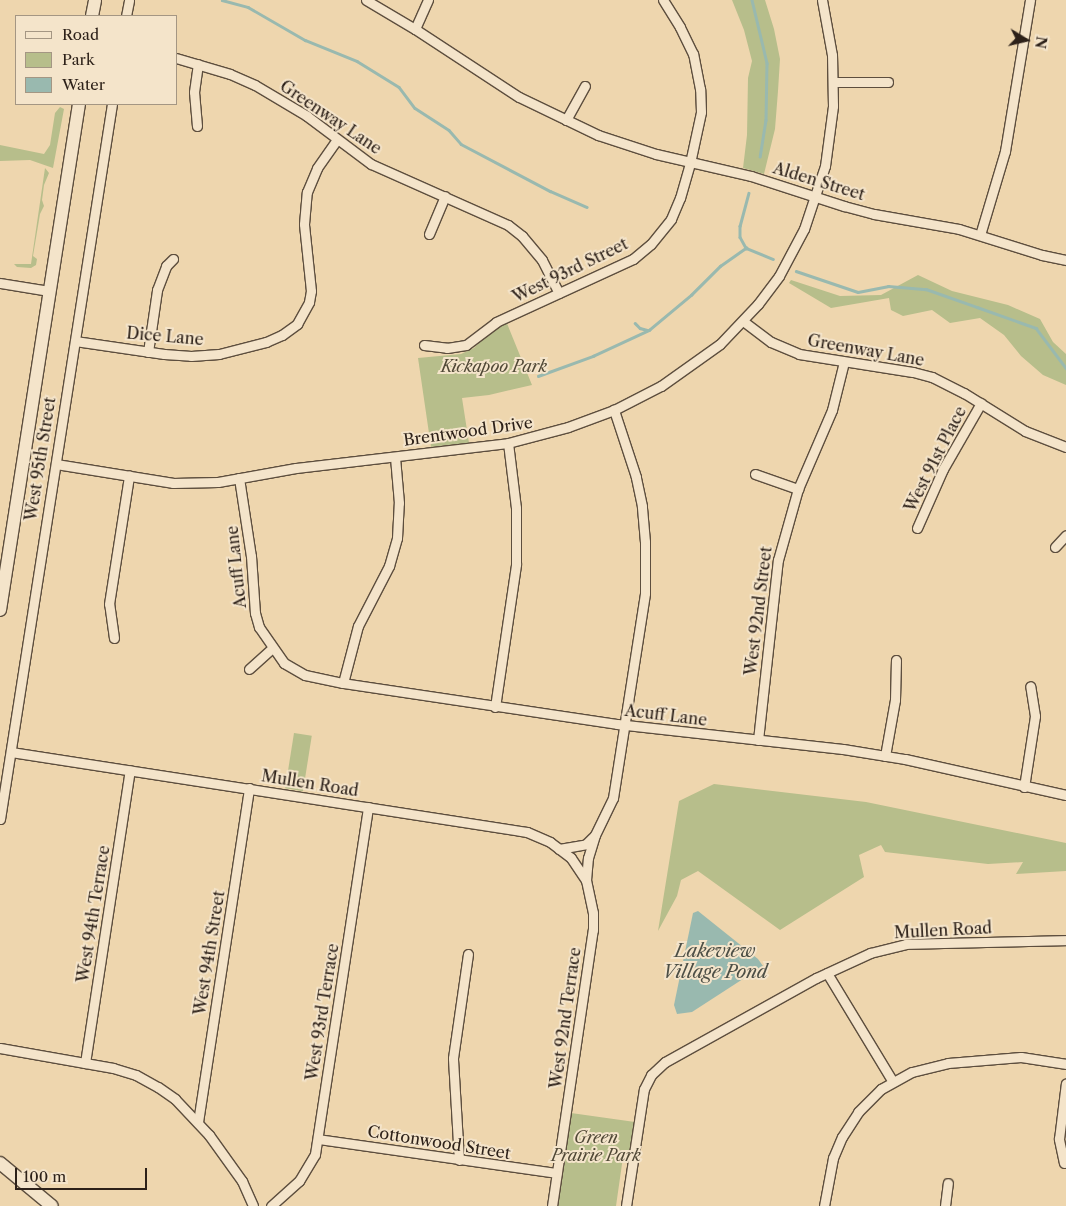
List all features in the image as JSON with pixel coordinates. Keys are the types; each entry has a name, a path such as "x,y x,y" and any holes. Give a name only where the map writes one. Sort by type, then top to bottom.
{"main road":[{"path":"92,15 95,0"},
{"name":"West 95th Street","path":"0,610 79,105"},
{"path":"0,1163 52,1206"}],"street":[{"path":"126,15 129,0"},
{"name":"Alden Street","path":"366,0 415,29 508,90 566,120 628,146 690,163 751,176 874,214 944,226 980,235 1042,255 1066,260"},
{"path":"415,29 428,0"},
{"name":"West 93rd Street","path":"424,345 447,348 466,345 496,322 633,259 650,244 671,219 680,198 690,163 700,112 698,71 685,35 662,0"},
{"name":"Brentwood Drive","path":"56,464 129,476 198,484 296,468 508,443 568,427 614,410 661,386 720,344 742,321 779,276 794,250 816,197 830,137 833,82 831,47 822,0"},
{"path":"980,235 1005,151 1030,0"},
{"name":"Greenway Lane","path":"178,59 255,85 286,102 371,164 499,220 522,236 542,260 559,293"},
{"path":"197,126 194,92 198,64"},
{"path":"833,82 888,82"},
{"path":"566,120 585,86"},
{"name":"West 95th Street","path":"0,819 112,105"},
{"name":"Dice Lane","path":"75,341 148,352 191,356 240,350 282,335 302,317 309,302 310,292 304,224 305,201 317,168 338,139"},
{"path":"429,234 445,196"},
{"path":"148,352 157,290 166,266 173,259"},
{"path":"0,283 49,291"},
{"name":"Greenway Lane","path":"742,321 771,342 789,351 813,358 913,372 950,385 1025,431 1066,447"},
{"name":"West 92nd Street","path":"758,740 775,579 785,530 798,488 832,410 844,362"},
{"name":"West 91st Place","path":"917,528 943,469 981,403"},
{"name":"West 92nd Terrace","path":"552,1206 593,930 593,913 586,880 588,858 595,835 612,798 645,593 645,542 636,477 614,410"},
{"path":"496,707 516,564 516,508 508,443"},
{"path":"343,683 358,626 389,566 398,538 399,503 395,457"},
{"path":"755,474 798,488"},
{"path":"114,638 109,604 129,476"},
{"name":"Acuff Lane","path":"239,478 251,556 255,612 259,627 284,663 305,675 343,683 496,707 625,725 885,756 1066,795"},
{"path":"1056,547 1066,536"},
{"path":"249,669 272,648"},
{"path":"885,756 895,700 896,660"},
{"path":"1024,787 1036,716 1030,686"},
{"name":"Mullen Road","path":"11,752 527,832 559,849 571,858 586,880"},
{"name":"West 94th Terrace","path":"85,1062 130,770"},
{"name":"West 94th Street","path":"198,1122 249,788"},
{"name":"West 93rd Terrace","path":"271,1206 299,1181 315,1154 368,807"},
{"path":"559,849 586,844 595,835"},
{"name":"Mullen Road","path":"828,973 870,953 906,944 1066,940"},
{"path":"459,1160 453,1058 468,954"},
{"path":"626,1206 644,1088 651,1075 665,1062 828,973 893,1082"},
{"path":"0,1048 113,1068 136,1075 158,1086 175,1099 198,1122 236,1171 253,1206"},
{"path":"824,1206 834,1158 847,1128 874,1095 893,1082 912,1072 948,1063 1021,1057 1066,1064"},
{"path":"1064,1163 1059,1139 1066,1083"},
{"name":"Cottonwood Street","path":"318,1138 557,1173"},
{"path":"945,1206 948,1183"}],"green space":[{"path":"732,0 765,0 774,29 780,59 775,129 764,174 743,168 747,135 748,78 752,61 744,30"},
{"path":"60,107 64,109 53,168 30,160 0,161 0,145 44,154 50,145 55,113"},
{"path":"45,168 49,173 44,185 42,200 44,206 40,214 33,256 37,259 36,265 31,268 17,267 14,264 31,264"},
{"path":"918,275 952,291 1008,305 1040,319 1053,342 1066,354 1066,385 1043,375 1021,356 1004,335 980,318 950,323 932,310 903,316 891,310 889,298 831,308 789,283 791,280 840,296 881,295"},
{"name":"Kickapoo Park","path":"506,321 532,385 489,395 462,398 469,443 431,447 418,358 461,354 474,348 492,329"},
{"path":"294,733 312,736 303,791 285,788"},
{"path":"714,784 866,802 1066,843 1066,871 1016,874 1023,862 988,864 885,852 881,845 859,855 864,877 780,930 698,871 681,880 677,896 658,931 679,801"},
{"name":"Green Prairie Park","path":"571,1113 635,1122 630,1158 623,1157 616,1206 557,1206"}],"water":[{"name":"Lakeview Village Pond","path":"698,911 758,959 763,966 692,1012 677,1014 674,1005 693,913"}],"waterway":[{"path":"222,0 248,7 305,40 357,61 399,87 415,108 449,130 461,144 550,191 587,207"},
{"path":"752,0 767,63 766,120 760,157"},
{"path":"749,193 740,226 740,237 746,248 773,259"},
{"path":"538,376 593,356 649,330 691,295 720,266 746,248"},
{"path":"796,271 858,292 888,286 926,289 1036,328 1066,368"},
{"path":"635,323 640,328 647,330"}]}
